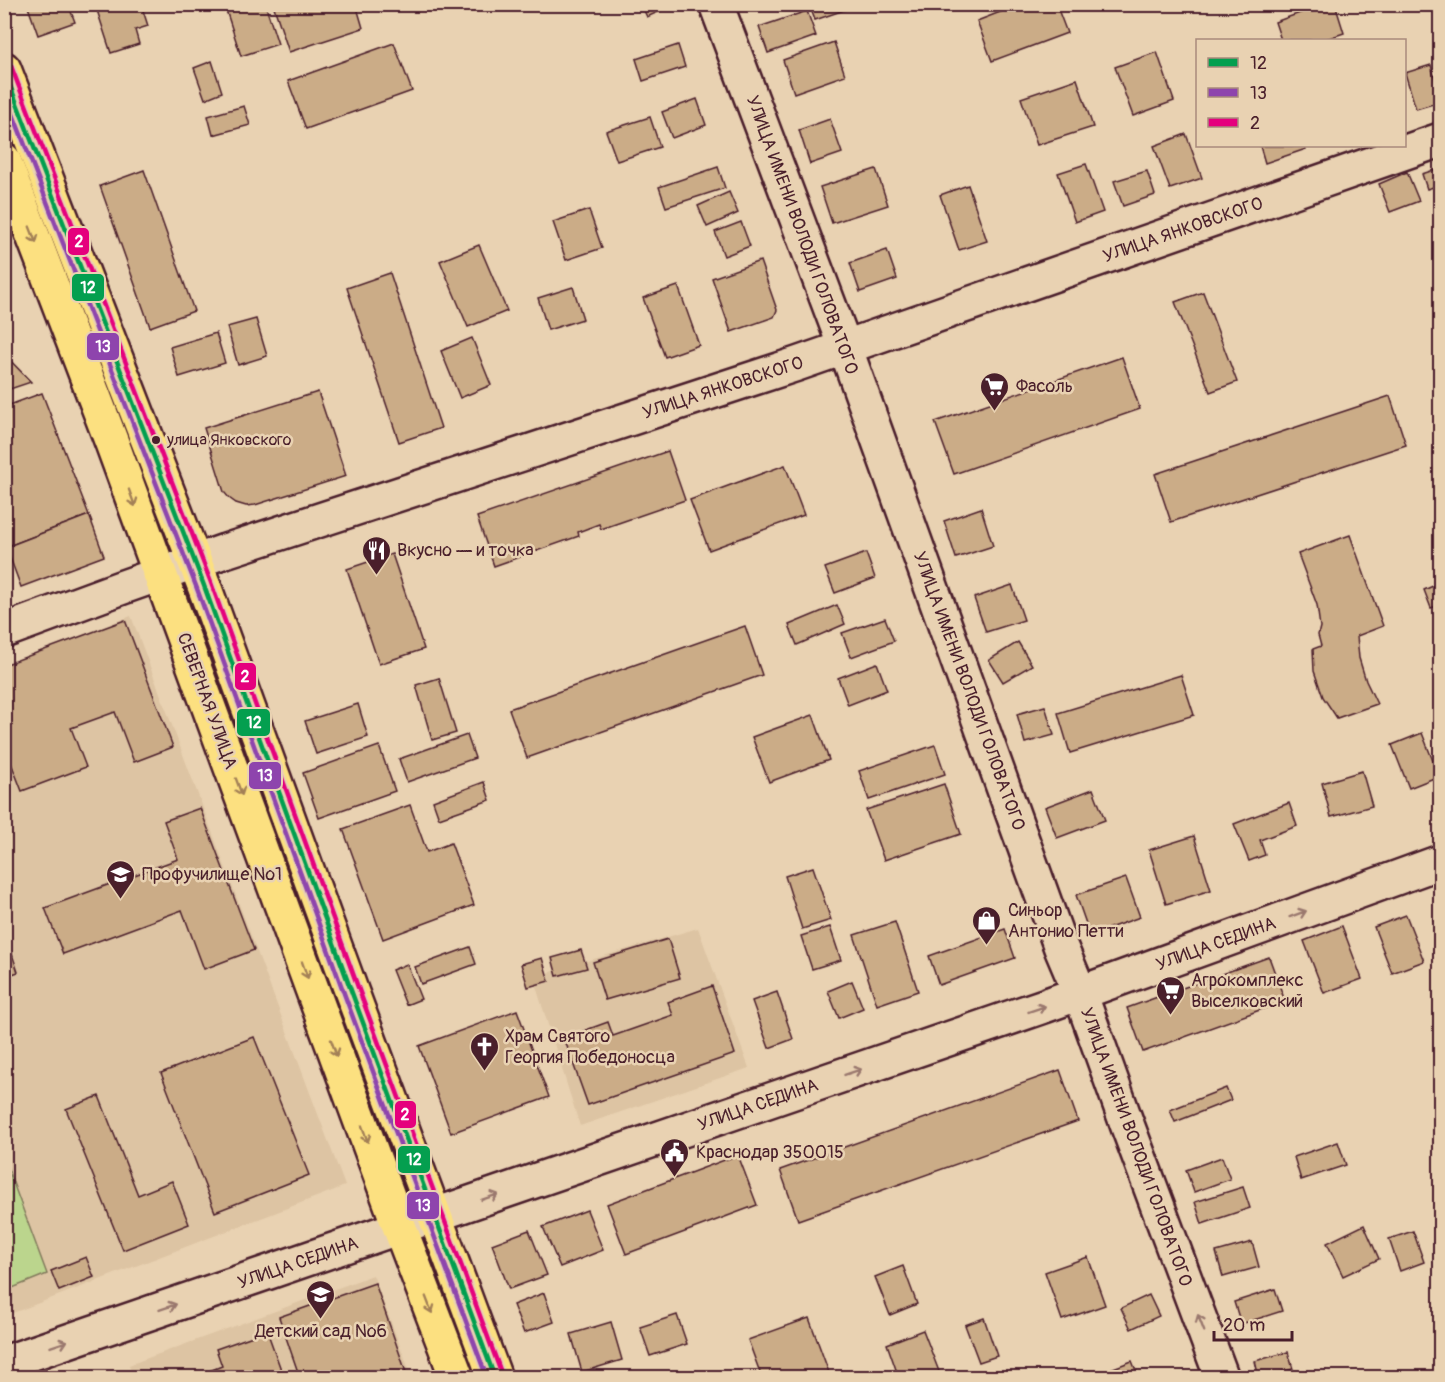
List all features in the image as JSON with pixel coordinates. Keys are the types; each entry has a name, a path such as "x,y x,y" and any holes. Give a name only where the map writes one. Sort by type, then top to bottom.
{"main road":[{"name":"СЕВЕРНАЯ УЛИЦА","path":"4,69 195,562 348,983 495,1377"},
{"name":"СЕВЕРНАЯ УЛИЦА","path":"4,160 457,1377"}],"street":[{"name":"УЛИЦА ИМЕНИ ВОЛОДИ ГОЛОВАТОГО","path":"716,4 845,347 1061,948 1093,989 1132,1138 1222,1377"},
{"name":"УЛИЦА ЯНКОВСКОГО","path":"4,631 195,562 845,347 1440,140"},
{"name":"УЛИЦА СЕДИНА","path":"4,1363 223,1288 432,1211 1093,989 1440,862"}],"shaded area":[{"name":"Профучилище №1","path":"131,616 345,1186 5,1316 5,664"},
{"path":"698,928 749,1068 580,1126 533,977"},
{"name":"Детский сад №6","path":"373,1275 412,1377 133,1378 129,1365"}],"green space":[{"path":"5,1161 47,1274 4,1291"}],"building":[{"path":"27,4 68,4 75,22 38,35"},
{"path":"95,4 141,4 148,26 135,30 139,44 111,53"},
{"path":"224,4 265,4 278,44 241,56"},
{"path":"273,4 356,4 363,28 289,52"},
{"path":"641,4 665,4 667,8 647,17"},
{"path":"809,4 859,4 859,5 815,20"},
{"path":"1021,4 1056,4 1067,33 992,61 977,21"},
{"path":"1325,4 1335,4 1344,33 1326,39 1281,39 1275,22"},
{"path":"807,11 816,36 768,53 759,27"},
{"path":"834,42 845,75 794,93 783,60"},
{"path":"394,43 412,91 306,129 288,81"},
{"path":"678,45 685,67 643,81 636,59"},
{"path":"1157,52 1174,101 1133,116 1115,67"},
{"path":"212,61 222,92 205,99 194,68"},
{"path":"1431,65 1440,102 1416,109 1406,73"},
{"path":"1077,79 1093,127 1037,145 1021,98"},
{"path":"697,99 706,125 672,138 662,112"},
{"path":"244,106 250,125 213,135 208,116"},
{"path":"650,117 660,147 617,161 606,131"},
{"path":"830,119 842,153 810,164 799,130"},
{"path":"1186,134 1202,178 1170,189 1154,146"},
{"path":"1260,147 1305,147 1306,149 1265,163"},
{"path":"1086,164 1103,212 1075,222 1058,173"},
{"path":"718,167 725,188 666,207 659,187"},
{"path":"1440,168 1440,185 1427,189 1422,174"},
{"path":"876,169 888,205 832,223 820,187"},
{"path":"144,170 194,311 150,327 100,186"},
{"path":"1147,171 1155,195 1123,206 1114,181"},
{"path":"1407,172 1419,201 1390,212 1379,184"},
{"path":"968,185 987,241 959,250 940,195"},
{"path":"729,192 738,213 707,227 698,206"},
{"path":"589,210 602,248 566,260 553,222"},
{"path":"741,222 750,246 724,256 715,232"},
{"path":"479,245 507,311 468,327 440,261"},
{"path":"887,250 897,279 860,292 850,263"},
{"path":"760,261 777,310 774,317 731,332 712,278"},
{"path":"390,273 441,428 399,442 347,288"},
{"path":"678,286 699,345 665,357 643,298"},
{"path":"573,287 583,319 548,330 538,298"},
{"path":"1203,292 1237,382 1210,392 1175,302"},
{"path":"256,319 267,356 238,365 227,327"},
{"path":"216,333 225,363 179,377 170,347"},
{"path":"472,338 491,385 460,398 441,351"},
{"path":"4,353 5,355 31,382 4,391"},
{"path":"1122,357 1140,409 954,474 935,422"},
{"path":"318,392 346,476 255,505 246,506 229,498 224,492 204,428"},
{"path":"42,393 89,515 6,547 4,543 4,407"},
{"path":"1390,396 1406,445 1171,522 1155,474"},
{"path":"668,451 685,500 601,529 599,524 578,532 579,536 494,566 477,517"},
{"path":"785,465 804,515 709,550 690,500"},
{"path":"981,508 993,546 956,558 944,521"},
{"path":"89,515 104,556 21,587 6,547"},
{"path":"1350,535 1383,626 1357,636 1359,658 1366,681 1377,704 1337,718 1323,697 1314,671 1313,649 1321,646 1318,635 1320,627 1317,605 1298,554"},
{"path":"866,553 875,578 835,593 825,568"},
{"path":"392,554 424,649 379,664 347,569"},
{"path":"1440,583 1440,605 1431,608 1424,590"},
{"path":"1012,585 1024,620 986,632 974,598"},
{"path":"837,605 845,624 797,645 789,625"},
{"path":"885,618 894,641 851,657 842,633"},
{"path":"125,620 173,747 134,762 115,712 71,728 86,767 22,791 4,745 4,665"},
{"path":"745,626 762,675 527,758 509,709"},
{"path":"1018,642 1032,665 1003,682 989,660"},
{"path":"877,663 887,690 848,705 838,678"},
{"path":"1181,675 1194,715 1070,753 1058,713"},
{"path":"439,678 456,733 432,740 416,685"},
{"path":"358,704 368,737 316,754 305,721"},
{"path":"1045,706 1054,735 1025,743 1017,714"},
{"path":"813,715 829,760 769,782 752,737"},
{"path":"1422,733 1439,776 1409,788 1392,745"},
{"path":"467,735 475,758 407,782 399,759"},
{"path":"935,745 945,774 869,800 859,771"},
{"path":"379,746 395,791 319,818 303,773"},
{"path":"1362,771 1372,806 1331,817 1322,783"},
{"path":"484,782 490,800 439,818 433,801"},
{"path":"944,784 961,834 884,860 866,810"},
{"path":"1093,789 1105,820 1057,838 1045,807"},
{"path":"1289,803 1297,826 1260,840 1265,855 1249,861 1234,824"},
{"path":"410,805 427,852 451,843 474,905 383,939 343,829"},
{"path":"200,808 254,950 204,969 182,910 63,954 45,908 178,859 164,821"},
{"path":"1194,836 1211,890 1166,904 1149,850"},
{"path":"813,867 831,920 802,929 785,876"},
{"path":"1126,878 1140,917 1090,935 1076,895"},
{"path":"1406,915 1424,961 1392,973 1374,927"},
{"path":"1440,917 1440,941 1433,919"},
{"path":"895,922 918,991 877,1005 854,935"},
{"path":"1342,926 1362,979 1324,993 1304,941"},
{"path":"830,927 841,960 812,969 801,936"},
{"path":"1005,929 1015,958 939,985 929,956"},
{"path":"668,939 680,978 605,1000 593,962"},
{"path":"470,947 476,964 421,984 415,967"},
{"path":"581,950 587,968 557,976 552,958"},
{"path":"11,951 18,972 4,977 4,953"},
{"path":"1269,957 1285,1001 1143,1052 1127,1008"},
{"path":"542,958 549,981 528,987 521,964"},
{"path":"407,964 421,999 406,1005 392,970"},
{"path":"852,981 863,1008 839,1018 828,991"},
{"path":"712,986 735,1054 588,1105 564,1038 608,1022 613,1036 673,1015 668,1002"},
{"path":"777,992 793,1039 769,1048 752,1001"},
{"name":"Храм Святого Георгия Победоносца","path":"517,1010 549,1097 451,1133 419,1046"},
{"path":"254,1037 309,1175 215,1212 161,1073"},
{"path":"1060,1070 1078,1121 798,1220 780,1170"},
{"path":"1226,1088 1231,1100 1175,1122 1170,1110"},
{"path":"99,1096 138,1195 172,1181 189,1224 123,1250 66,1109"},
{"path":"1338,1142 1346,1165 1301,1180 1294,1157"},
{"path":"738,1155 757,1205 626,1254 607,1204"},
{"path":"1222,1157 1230,1179 1194,1192 1186,1170"},
{"path":"1243,1187 1250,1208 1202,1224 1195,1202"},
{"path":"587,1210 603,1250 560,1267 543,1227"},
{"path":"1364,1225 1379,1259 1343,1276 1327,1243"},
{"path":"529,1230 547,1275 509,1289 492,1244"},
{"path":"1413,1231 1424,1262 1400,1271 1389,1239"},
{"path":"1252,1242 1259,1267 1223,1277 1216,1252"},
{"path":"86,1257 94,1277 59,1291 51,1271"},
{"path":"1088,1257 1105,1305 1062,1320 1045,1272"},
{"path":"903,1266 917,1304 890,1315 875,1277"},
{"path":"375,1283 408,1378 300,1378 279,1317"},
{"path":"1275,1289 1282,1311 1241,1324 1234,1302"},
{"path":"544,1293 554,1322 524,1333 513,1305"},
{"path":"1149,1295 1159,1316 1131,1329 1121,1308"},
{"path":"677,1315 687,1344 650,1356 640,1327"},
{"path":"809,1318 831,1378 762,1378 748,1340"},
{"path":"984,1318 997,1356 979,1362 965,1325"},
{"path":"611,1322 622,1360 582,1372 571,1334"},
{"path":"923,1330 940,1374 931,1378 899,1378 887,1344"},
{"path":"267,1331 284,1378 191,1378 222,1366 216,1349"},
{"path":"1288,1352 1293,1369 1259,1378 1255,1361"},
{"path":"1132,1361 1139,1378 1093,1378 1092,1376"}],"transit line":[{"name":"2","path":"11,66 210,580 502,1375"},
{"name":"12","path":"4,70 203,583 495,1378"},
{"name":"13","path":"4,91 196,586 487,1378"}],"place":[{"name":"Фасоль","path":"995,412"},
{"name":"улица Янковского","path":"156,440"},
{"name":"Вкусно — и точка","path":"376,576"},
{"name":"Профучилище №1","path":"121,900"},
{"name":"Синьор Антонио Петти","path":"987,946"},
{"name":"Агрокомплекс Выселковский","path":"1170,1016"},
{"name":"Храм Святого Георгия Победоносца","path":"484,1072"},
{"name":"Краснодар 350015","path":"675,1178"},
{"name":"Детский сад №6","path":"321,1320"}]}
